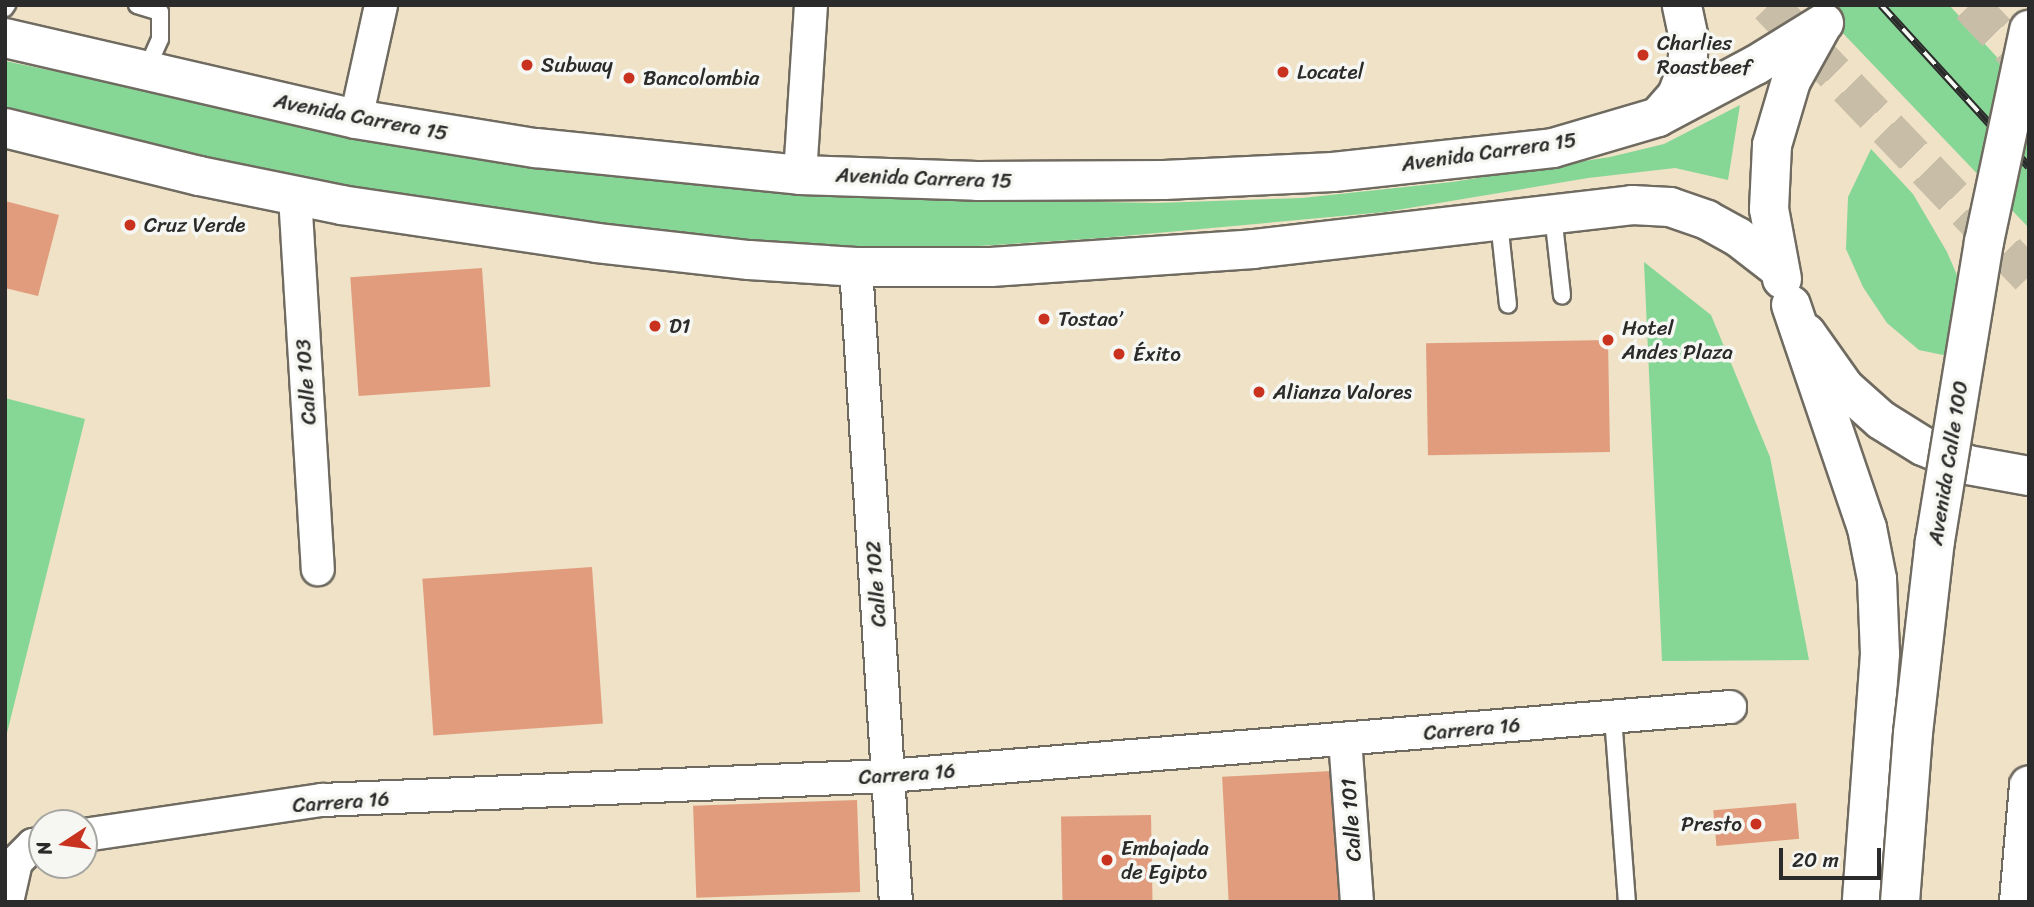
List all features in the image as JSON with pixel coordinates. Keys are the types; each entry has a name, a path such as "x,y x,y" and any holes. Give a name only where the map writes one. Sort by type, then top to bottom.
{"main road":[{"path":"1658,117 1677,96 1686,69 1689,39 1682,5"},
{"name":"Avenida Carrera 15","path":"5,38 356,119 536,148 800,175 977,181 1164,180 1333,172 1553,148 1658,117 1756,65 1832,14"},
{"path":"1832,14 1791,81 1772,145 1769,209 1778,268 1859,503 1877,579 1880,654 1862,902"},
{"name":"Avenida Calle 100","path":"1900,902 1913,733 1939,515 1984,242 2029,30"},
{"path":"5,128 199,176 441,222 749,260 856,267 990,267 1226,250 1499,222 1632,205 1670,207 1707,220 1738,237 1778,268"},
{"path":"1791,305 1814,349 1844,388 1881,420 1923,446 1968,465 2029,476"},
{"path":"2019,902 2029,785"}],"street":[{"path":"356,119 381,5"},
{"path":"800,175 811,5"},
{"name":"Calle 103","path":"295,195 318,569"},
{"name":"Calle 102","path":"856,267 896,902"},
{"name":"Carrera 16","path":"98,833 322,800 888,776 1730,708"},
{"name":"Calle 101","path":"1345,739 1357,902"},
{"path":"7,902 16,862 28,852"}],"lane":[{"path":"137,5 160,12 160,39 146,71"},
{"path":"1553,215 1562,295"},
{"path":"1499,222 1508,305"},
{"path":"1613,717 1628,902"}],"green space":[{"path":"1816,5 1949,5 2029,92 2029,228"},
{"path":"5,61 223,106 377,142 598,175 930,199 1156,203 1302,198 1452,182 1610,157 1664,144 1740,105 1728,180 1675,168 1588,178 1385,212 1102,238 885,252 493,215 318,184 5,107"},
{"path":"1871,149 1913,194 1947,252 1972,310 1948,356 1919,350 1887,323 1863,287 1846,249 1848,197"},
{"path":"1644,262 1711,315 1770,457 1809,660 1662,661"},
{"path":"5,398 85,419 5,741"}],"building":[{"path":"5,201 59,215 38,296 5,288"},
{"path":"482,268 490,387 359,396 350,277"},
{"path":"1608,340 1610,452 1428,455 1426,343"},
{"path":"592,567 603,724 433,735 422,579"},
{"path":"1332,771 1339,902 1229,902 1222,777"},
{"path":"857,800 860,892 696,898 693,806"},
{"name":"Presto","path":"1796,803 1799,839 1716,846 1713,810"},
{"name":"Embajada de Egipto","path":"1151,815 1153,902 1063,902 1061,817"}],"tunnel":[{"path":"1769,5 2029,276"},
{"path":"1970,5 2029,67"}],"railway":[{"path":"1881,5 2029,167"}],"place":[{"name":"Charlies Roastbeef","path":"1643,55"},
{"name":"Subway","path":"527,65"},
{"name":"Locatel","path":"1283,72"},
{"name":"Bancolombia","path":"629,78"},
{"name":"Cruz Verde","path":"130,225"},
{"name":"Tostao’","path":"1044,319"},
{"name":"D1","path":"655,326"},
{"name":"Hotel Andes Plaza","path":"1608,340"},
{"name":"Éxito","path":"1119,354"},
{"name":"Alianza Valores","path":"1259,392"},
{"name":"Presto","path":"1756,824"},
{"name":"Embajada de Egipto","path":"1107,860"}]}
